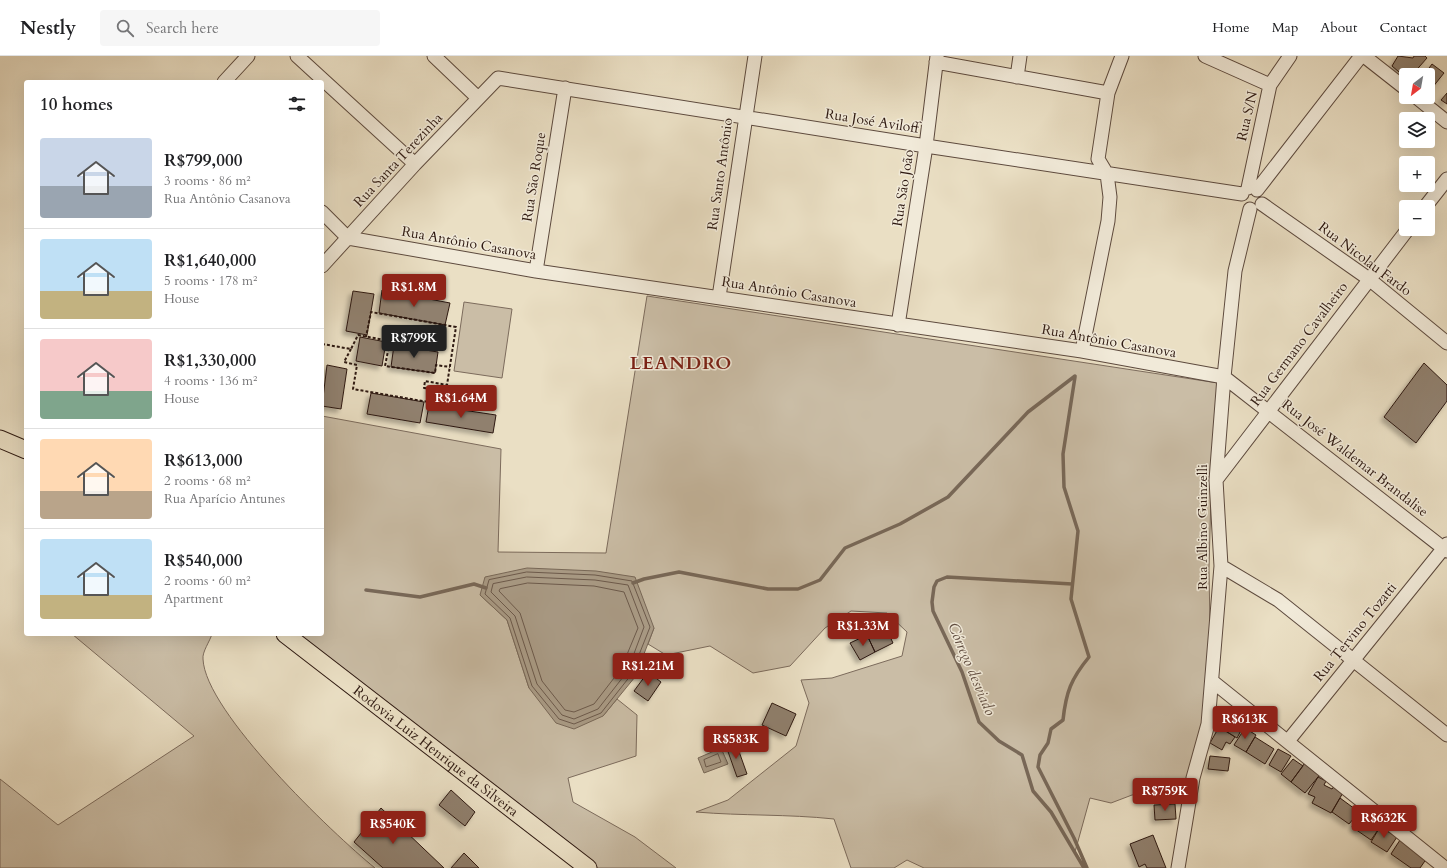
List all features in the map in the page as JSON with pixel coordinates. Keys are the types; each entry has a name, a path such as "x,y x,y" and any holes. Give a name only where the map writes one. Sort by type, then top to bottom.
{"main road":[{"path":"0,439 24,449"},
{"name":"Rodovia Luiz Henrique da Silveira","path":"287,636 588,868"}],"street":[{"path":"226,80 248,56"},
{"path":"297,56 323,80"},
{"path":"434,56 478,98"},
{"name":"Rua Santo Antônio","path":"719,297 755,56"},
{"path":"1017,77 1020,56"},
{"path":"1082,351 1108,221 1110,196 1107,174 1098,159 1108,93 1122,56"},
{"path":"1205,56 1270,85"},
{"name":"Rua S/N","path":"1249,191 1270,85 1290,56"},
{"path":"1249,191 1261,196 1262,204 1256,210 1250,210 1244,203 1249,191 1361,56"},
{"path":"1364,56 1399,84"},
{"path":"936,59 1017,77 1108,93"},
{"name":"Rua São João","path":"898,325 926,146 936,59"},
{"name":"Rua Santa Terezinha","path":"324,264 415,164 498,78"},
{"name":"Rua José Aviloff","path":"498,78 1107,174 1249,191"},
{"path":"324,81 415,164"},
{"name":"Rua São Roque","path":"536,271 565,88"},
{"path":"1425,104 1447,122"},
{"path":"1431,200 1447,180"},
{"name":"Rua Nicolau Fardo","path":"1262,204 1369,279 1447,343"},
{"name":"Rua Albino Guinzelli","path":"1178,868 1193,778 1208,724 1221,566 1216,480 1224,377 1234,271 1250,210"},
{"path":"324,214 348,238"},
{"name":"Rua Germano Cavalheiro","path":"1216,480 1268,410 1403,236"},
{"name":"Rua Antônio Casanova","path":"348,238 536,271 1082,351 1224,377"},
{"name":"Rua José Waldemar Brandalise","path":"1224,377 1446,547"},
{"name":"Rua Tervino Tozatti","path":"1288,741 1446,547"},
{"path":"1221,566 1278,600 1354,659 1447,735"},
{"path":"1212,681 1445,868"}],"path":[{"path":"366,337 371,312 456,327 450,367 447,385 425,381 424,388 442,391 440,404 353,389 357,365 344,362 358,335 366,337 390,341 385,366 435,373 436,365 450,367"},
{"path":"324,344 351,349"}],"shaded area":[{"path":"647,296 1218,383 1211,494 1209,569 1211,688 1191,803 1176,789 1132,795 1111,803 1090,798 1075,852 1084,868 924,868 907,860 894,868 851,868 834,819 800,816 696,812 728,800 796,746 809,703 801,680 832,678 902,656 907,632 887,613 851,611 825,628 790,666 753,673 710,646 666,655 648,644 654,628 480,595 507,620 529,688 603,716 617,699 637,715 636,756 568,778 573,802 635,837 676,868 596,868 297,636 324,636 324,416 501,449 498,552 606,553"},
{"path":"464,302 512,309 502,378 454,371"},
{"path":"74,636 211,636 203,659 209,682 225,709 247,739 274,771 331,828 375,868 0,868 0,779 58,825 194,736"}],"water":[{"path":"527,568 596,571 635,577 654,628 635,677 603,716 574,729 556,723 529,688 507,620 480,595 485,577"},
{"path":"721,748 728,764 704,773 698,758"}],"building":[{"path":"1398,56 1413,58 1414,56 1425,56 1427,58 1418,68 1399,68 1399,72 1392,66"},
{"path":"1432,64 1444,73 1435,84 1435,68 1429,68"},
{"path":"1447,93 1447,104 1441,100"},
{"path":"382,290 450,303 445,325 379,313"},
{"path":"353,291 374,294 367,335 346,331"},
{"path":"360,337 386,342 382,366 356,361"},
{"path":"394,345 438,352 435,373 391,367"},
{"path":"1424,363 1447,385 1447,401 1416,443 1384,417"},
{"path":"327,365 347,369 341,409 324,406 324,390"},
{"path":"371,393 424,402 420,423 367,414"},
{"path":"429,405 496,415 493,433 426,422"},
{"path":"885,626 893,643 875,652 867,635"},
{"path":"867,635 875,652 860,660 850,643"},
{"path":"648,672 661,682 648,701 634,691"},
{"path":"772,703 796,714 786,736 762,725"},
{"path":"1228,711 1246,721 1237,738 1219,727"},
{"path":"1219,727 1235,737 1230,744 1226,742 1222,750 1210,743"},
{"path":"1245,728 1256,735 1246,752 1234,745"},
{"path":"1255,737 1274,749 1265,764 1246,752"},
{"path":"736,743 747,774 737,777 726,746"},
{"path":"1278,749 1291,756 1281,772 1269,765"},
{"path":"1210,756 1230,758 1228,771 1208,769"},
{"path":"1293,759 1303,766 1291,782 1281,774"},
{"path":"1307,760 1322,772 1305,793 1291,782"},
{"path":"1318,777 1326,781 1324,785 1332,789 1335,785 1344,791 1331,813 1312,803 1315,797 1308,794"},
{"path":"451,790 475,812 465,826 439,805"},
{"path":"1340,798 1359,812 1349,824 1332,812"},
{"path":"1175,804 1176,819 1155,820 1154,805"},
{"path":"381,808 444,868 383,868 354,842"},
{"path":"1362,811 1382,824 1371,840 1352,827"},
{"path":"1380,827 1397,837 1387,852 1371,842"},
{"path":"1153,835 1166,868 1147,868 1145,864 1139,867 1130,844"},
{"path":"1400,840 1427,858 1420,868 1411,868 1391,854"},
{"path":"464,853 479,868 451,868"}],"waterway":[{"path":"633,583 644,579 679,572 768,589 798,589 820,580 845,548 900,524 948,497 1028,412 1075,376"},
{"path":"1075,377 1063,454 1064,487 1078,531 1071,599 1089,657 1070,686 1063,720 1051,729 1048,743 1040,755 1038,767 1074,838 1087,868"},
{"name":"Córrego desviado","path":"1072,584 947,577 937,581 934,587 932,602 933,611 962,672 979,722 999,741 1022,755 1033,791 1051,812 1084,868"},
{"path":"366,590 420,597 474,584 486,588"}],"district":[{"name":"LEANDRO","path":"681,363"}]}
